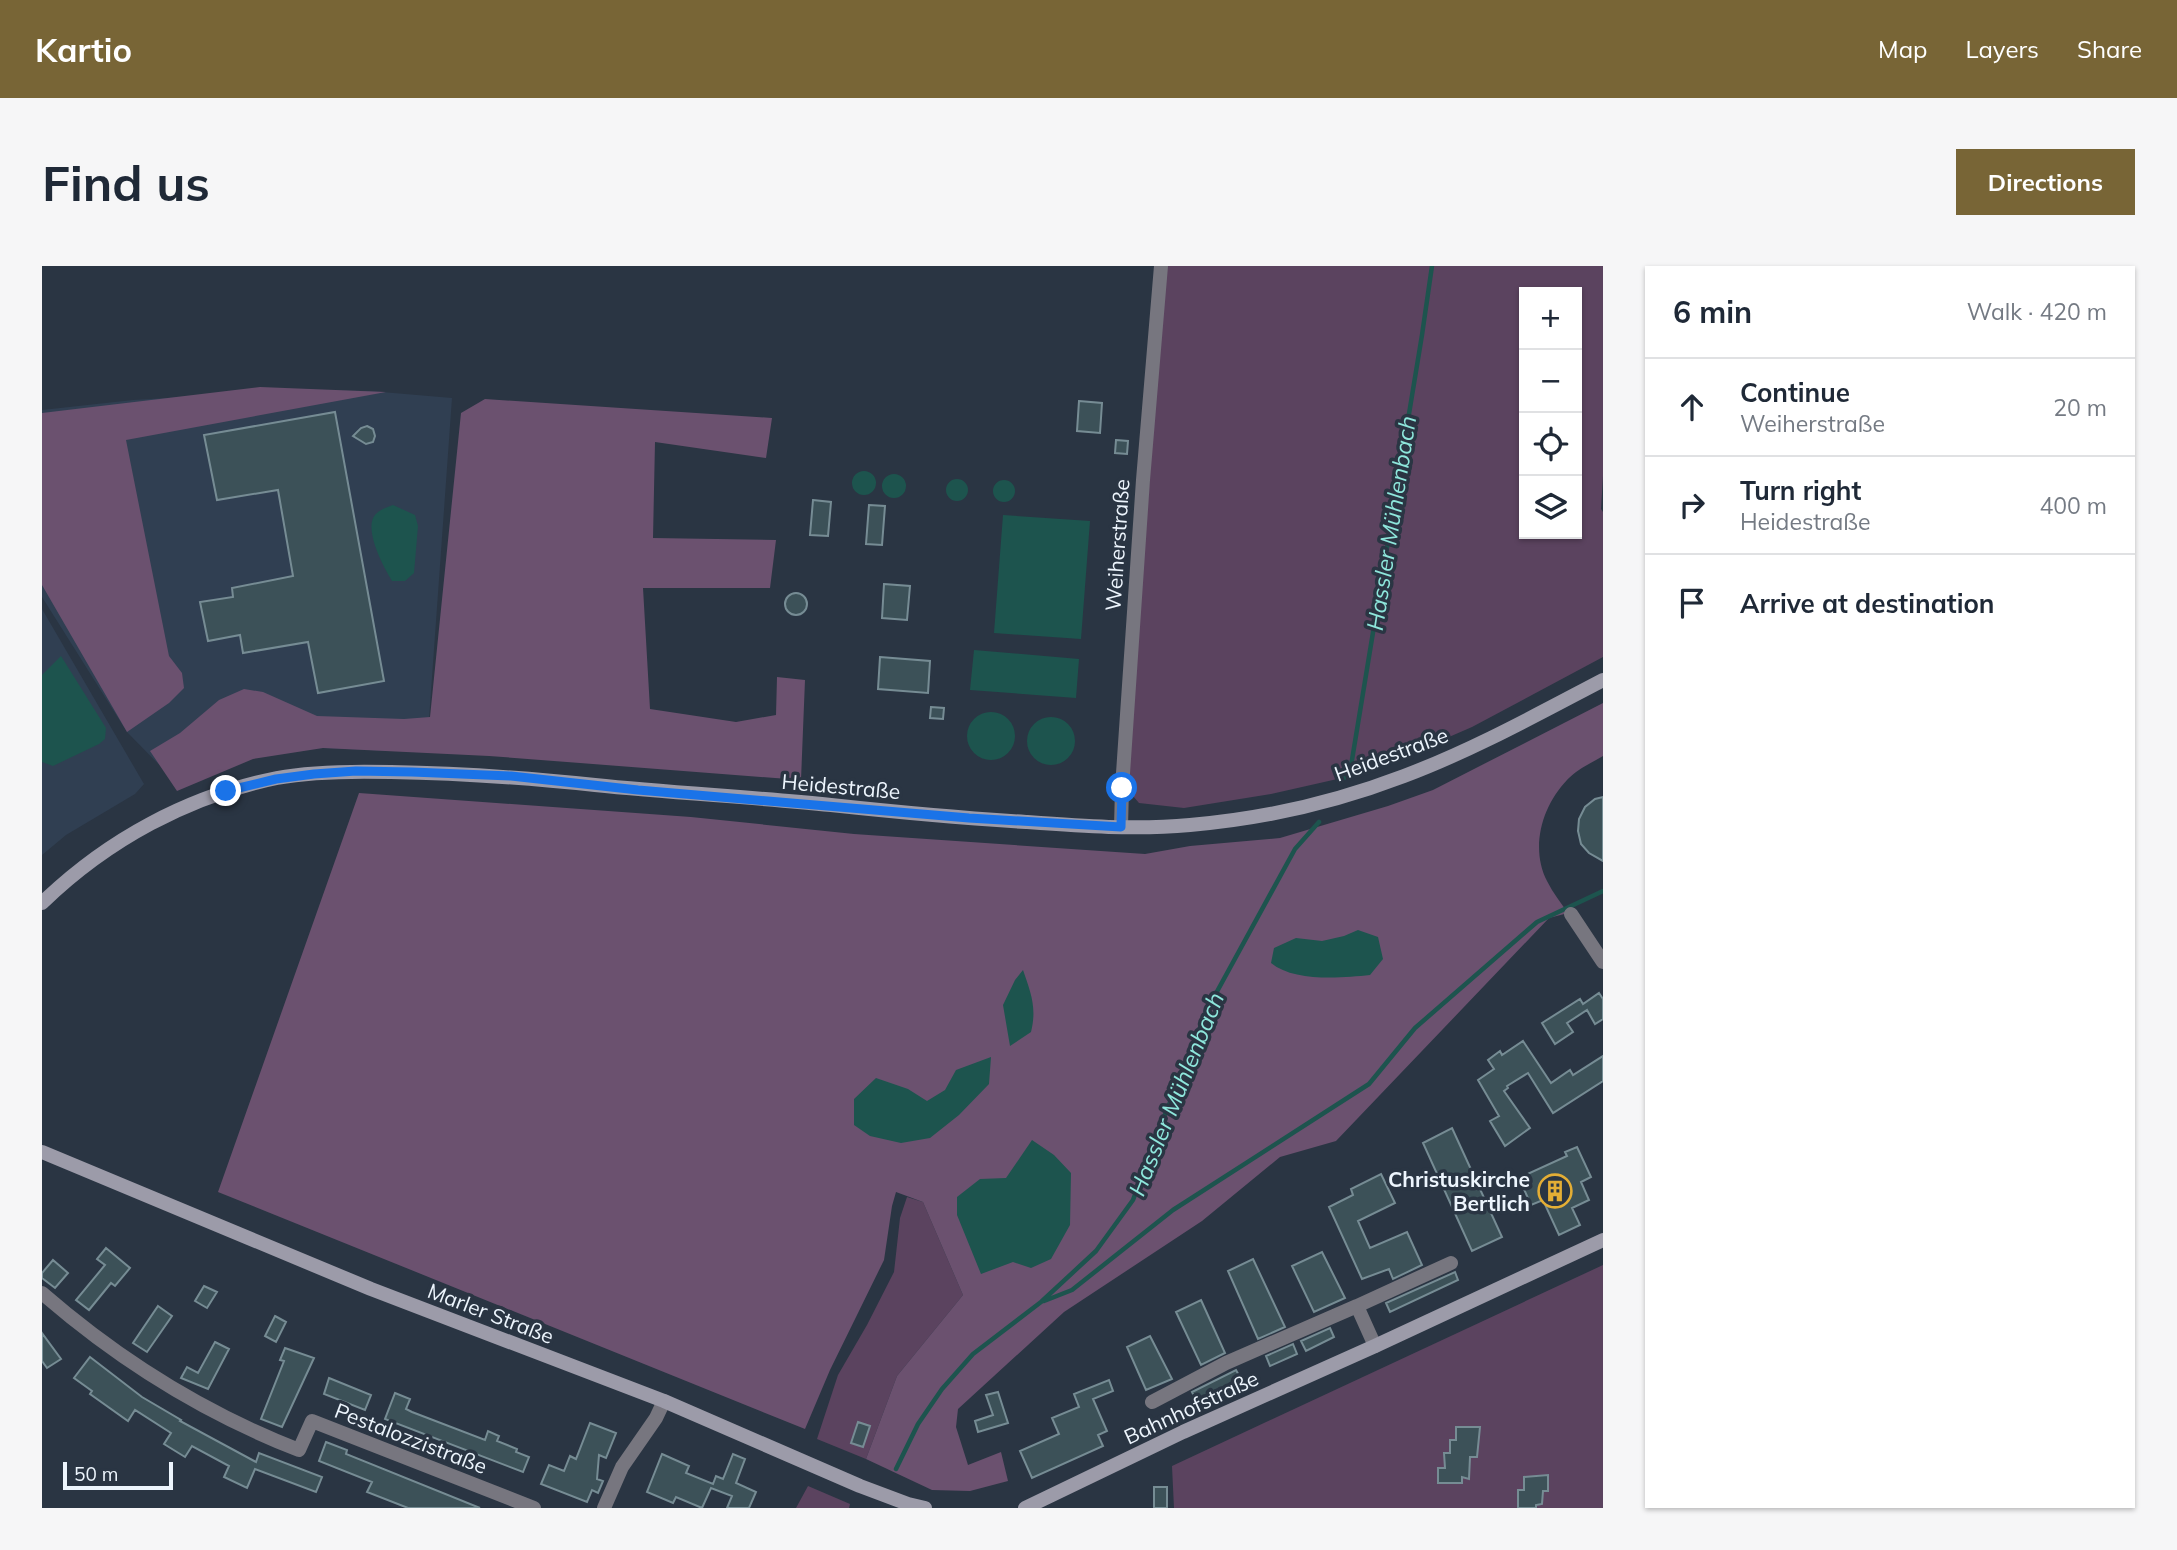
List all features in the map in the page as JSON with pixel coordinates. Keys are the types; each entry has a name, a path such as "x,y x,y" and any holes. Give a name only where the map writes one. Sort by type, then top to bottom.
{"main road":[{"name":"Heidestraße","path":"42,904 87,863 127,836 166,815 226,791 276,779 356,771 511,776 638,790 969,818 1121,827 1224,822 1310,805 1408,775 1490,738 1603,680"},
{"path":"42,1146 77,1166"},
{"name":"Marler Straße","path":"42,1152 361,1285 664,1401 860,1486 926,1508"},
{"name":"Bahnhofstraße","path":"1025,1508 1183,1432 1603,1240"}],"street":[{"name":"Weiherstraße","path":"1121,827 1142,494 1161,266"},
{"path":"1571,914 1603,962"},
{"name":"Bahnhofstraße","path":"1152,1402 1226,1363 1451,1263"},
{"name":"Pestalozzistraße","path":"42,1293 70,1318 147,1374 201,1406 256,1433 299,1450 312,1421 534,1508"},
{"path":"1357,1306 1375,1346"},
{"path":"604,1508 622,1466 656,1418 664,1401"}],"shaded area":[{"path":"1165,266 1603,266 1603,657 1472,727 1380,767 1271,794 1184,808 1139,803 1127,789"},
{"path":"260,387 386,392 126,440 169,656 182,673 184,688 169,703 127,732 42,585 42,413"},
{"path":"300,390 370,391 452,398 427,747 389,751 323,748 251,755 177,783 127,732 42,597 42,410 133,400"},
{"path":"485,399 772,418 766,458 655,442 653,538 776,540 770,588 643,588 650,709 736,722 776,715 777,677 805,680 801,780 489,756 323,748 253,759 177,791 150,751 180,733 219,700 244,689 263,692 317,716 404,719 430,717 461,413"},
{"path":"864,471 872,475 876,483 872,491 864,495 856,491 852,483 856,475"},
{"path":"894,474 902,478 906,486 902,494 894,498 886,494 882,486 886,478"},
{"path":"957,479 965,482 968,490 965,498 957,501 949,498 946,490 949,482"},
{"path":"1004,480 1012,483 1015,491 1012,499 1004,502 996,499 993,491 996,483"},
{"path":"393,505 415,515 418,526 414,573 405,581 392,581 376,547 371,527 379,512"},
{"path":"1003,515 1090,521 1081,639 994,633"},
{"path":"42,609 144,784 135,794 66,835 42,855"},
{"path":"974,650 1079,659 1076,698 970,690"},
{"path":"61,656 106,728 105,739 99,744 53,766 42,762 42,675"},
{"path":"1603,703 1603,756 1579,770 1558,790 1541,828 1539,855 1542,868 1549,885 1568,913 1549,918 1336,1141 1280,1157 1202,1221 1064,1312 958,1409 956,1427 968,1465 1001,1452 1008,1481 970,1491 932,1490 866,1459 897,1376 963,1295 923,1202 896,1192 884,1260 830,1370 805,1429 218,1192 359,793 691,817 854,834 1145,854 1190,846 1280,838 1388,806 1433,790"},
{"path":"991,712 1008,719 1015,736 1008,753 991,760 974,753 967,736 974,719"},
{"path":"1051,717 1068,724 1075,741 1068,758 1051,765 1034,758 1027,741 1034,724"},
{"path":"1358,930 1378,937 1383,959 1370,975 1332,978 1305,976 1271,963 1274,948 1296,938 1322,941"},
{"path":"1023,970 1032,1001 1033,1023 1031,1032 1010,1046 1003,1005"},
{"path":"991,1057 989,1084 959,1115 930,1138 901,1143 870,1136 854,1125 854,1099 876,1078 908,1089 927,1101 945,1090 956,1070"},
{"path":"1032,1140 1054,1155 1071,1173 1070,1225 1051,1259 1031,1268 1013,1262 981,1274 957,1215 957,1197 980,1179 1006,1178"},
{"path":"907,1197 923,1202 963,1295 897,1376 866,1459 817,1439 838,1375 894,1272 900,1218"},
{"path":"1603,1265 1603,1508 1174,1508 1172,1466"},
{"path":"808,1486 850,1504 849,1508 796,1508"}],"building":[{"path":"1079,401 1102,403 1100,433 1077,431"},
{"path":"335,412 384,681 318,693 308,642 243,653 240,635 208,641 200,602 233,597 232,588 293,576 278,490 217,500 204,435"},
{"path":"367,426 373,429 375,436 373,442 366,444 353,436"},
{"path":"1116,440 1128,441 1127,454 1115,453"},
{"path":"813,500 831,502 828,536 810,535"},
{"path":"869,505 885,506 882,545 866,544"},
{"path":"884,584 910,586 907,620 882,618"},
{"path":"796,593 804,596 807,604 804,612 796,615 788,612 785,604 788,596"},
{"path":"880,657 930,661 928,693 878,689"},
{"path":"931,707 944,708 943,719 930,718"},
{"path":"1603,797 1603,861 1589,853 1581,844 1578,831 1579,819 1585,807 1595,799"},
{"path":"1599,993 1603,999 1603,1019 1595,1024 1587,1010 1567,1023 1573,1032 1555,1044 1542,1023 1580,999 1583,1004"},
{"path":"1523,1041 1551,1083 1570,1070 1573,1075 1603,1056 1603,1081 1553,1113 1528,1073 1507,1086 1504,1091 1530,1128 1505,1146 1490,1121 1499,1116 1478,1080 1494,1069 1488,1060 1500,1051 1502,1055"},
{"path":"1452,1128 1502,1237 1472,1251 1423,1143"},
{"name":"Christuskirche Bertlich","path":"1577,1147 1591,1177 1581,1182 1589,1200 1572,1208 1580,1225 1559,1235 1543,1200 1531,1205 1519,1178 1567,1156 1565,1152"},
{"path":"1381,1174 1395,1203 1358,1221 1370,1248 1407,1232 1422,1265 1393,1279 1389,1269 1362,1279 1329,1207 1353,1195 1351,1189"},
{"path":"106,1248 130,1268 115,1286 111,1283 89,1310 76,1300 105,1265 97,1259"},
{"path":"1322,1252 1345,1298 1314,1312 1292,1266"},
{"path":"1253,1259 1285,1327 1258,1339 1228,1271"},
{"path":"53,1260 68,1273 55,1288 42,1278 42,1273"},
{"path":"1455,1272 1458,1280 1390,1312 1386,1303"},
{"path":"204,1286 217,1292 207,1308 195,1301"},
{"path":"1201,1300 1225,1353 1201,1365 1176,1312"},
{"path":"158,1306 172,1316 147,1352 133,1343"},
{"path":"275,1316 286,1322 276,1342 265,1336"},
{"path":"1330,1328 1334,1337 1306,1351 1301,1341"},
{"path":"42,1333 61,1359 47,1368 42,1361"},
{"path":"1150,1336 1172,1379 1146,1390 1127,1347"},
{"path":"215,1342 229,1349 208,1389 181,1378 187,1367 198,1373"},
{"path":"1293,1344 1297,1354 1270,1366 1266,1356"},
{"path":"285,1348 314,1358 282,1427 261,1419 284,1361 280,1360"},
{"path":"90,1357 142,1397 256,1462 259,1453 322,1477 316,1492 255,1469 247,1488 224,1477 229,1466 192,1446 185,1457 164,1444 171,1433 135,1410 128,1421 90,1394 92,1391 74,1378"},
{"path":"1236,1370 1242,1381 1197,1402 1192,1392"},
{"path":"329,1378 371,1395 365,1410 324,1394"},
{"path":"1109,1380 1113,1391 1093,1399 1107,1431 1098,1435 1103,1446 1032,1478 1020,1451 1059,1434 1052,1418 1079,1407 1074,1394"},
{"path":"998,1392 1008,1423 978,1432 975,1421 993,1415 986,1395"},
{"path":"395,1393 410,1399 406,1409 412,1412 485,1440 488,1431 499,1436 497,1441 529,1457 523,1472 385,1419"},
{"path":"858,1422 870,1426 863,1447 851,1443"},
{"path":"590,1423 616,1433 606,1458 599,1455 597,1479 603,1481 598,1493 592,1490 587,1502 541,1484 549,1465 564,1471 570,1456 576,1459"},
{"path":"1456,1427 1480,1427 1477,1457 1470,1457 1469,1479 1462,1477 1462,1483 1438,1483 1438,1468 1445,1468 1444,1453 1450,1453 1450,1440 1456,1440"},
{"path":"326,1442 347,1450 346,1454 480,1508 408,1508 367,1492 372,1482 319,1461"},
{"path":"662,1454 689,1466 686,1473 713,1484 716,1476 723,1479 733,1454 745,1459 736,1483 756,1492 749,1508 727,1508 732,1496 711,1488 702,1508 676,1497 673,1503 647,1492"},
{"path":"1548,1475 1548,1491 1543,1491 1542,1504 1536,1505 1536,1508 1518,1508 1518,1490 1524,1490 1524,1477"},
{"path":"1154,1487 1167,1487 1167,1508 1154,1508"}],"waterway":[{"name":"Hassler Mühlenbach","path":"1344,778 1351,766 1432,266"},
{"name":"Hassler Mühlenbach","path":"896,1469 918,1424 942,1389 973,1354 1041,1302 1096,1251 1133,1200 1208,1008 1295,849 1319,822"},
{"path":"1044,1301 1072,1290 1173,1210 1369,1084 1415,1028 1537,922 1603,891"}],"place":[{"name":"Christuskirche Bertlich","path":"1555,1191"}],"route":[{"path":"226,791 294,776 356,771 412,772 511,776 741,799 969,818 1121,827 1122,788"}]}
